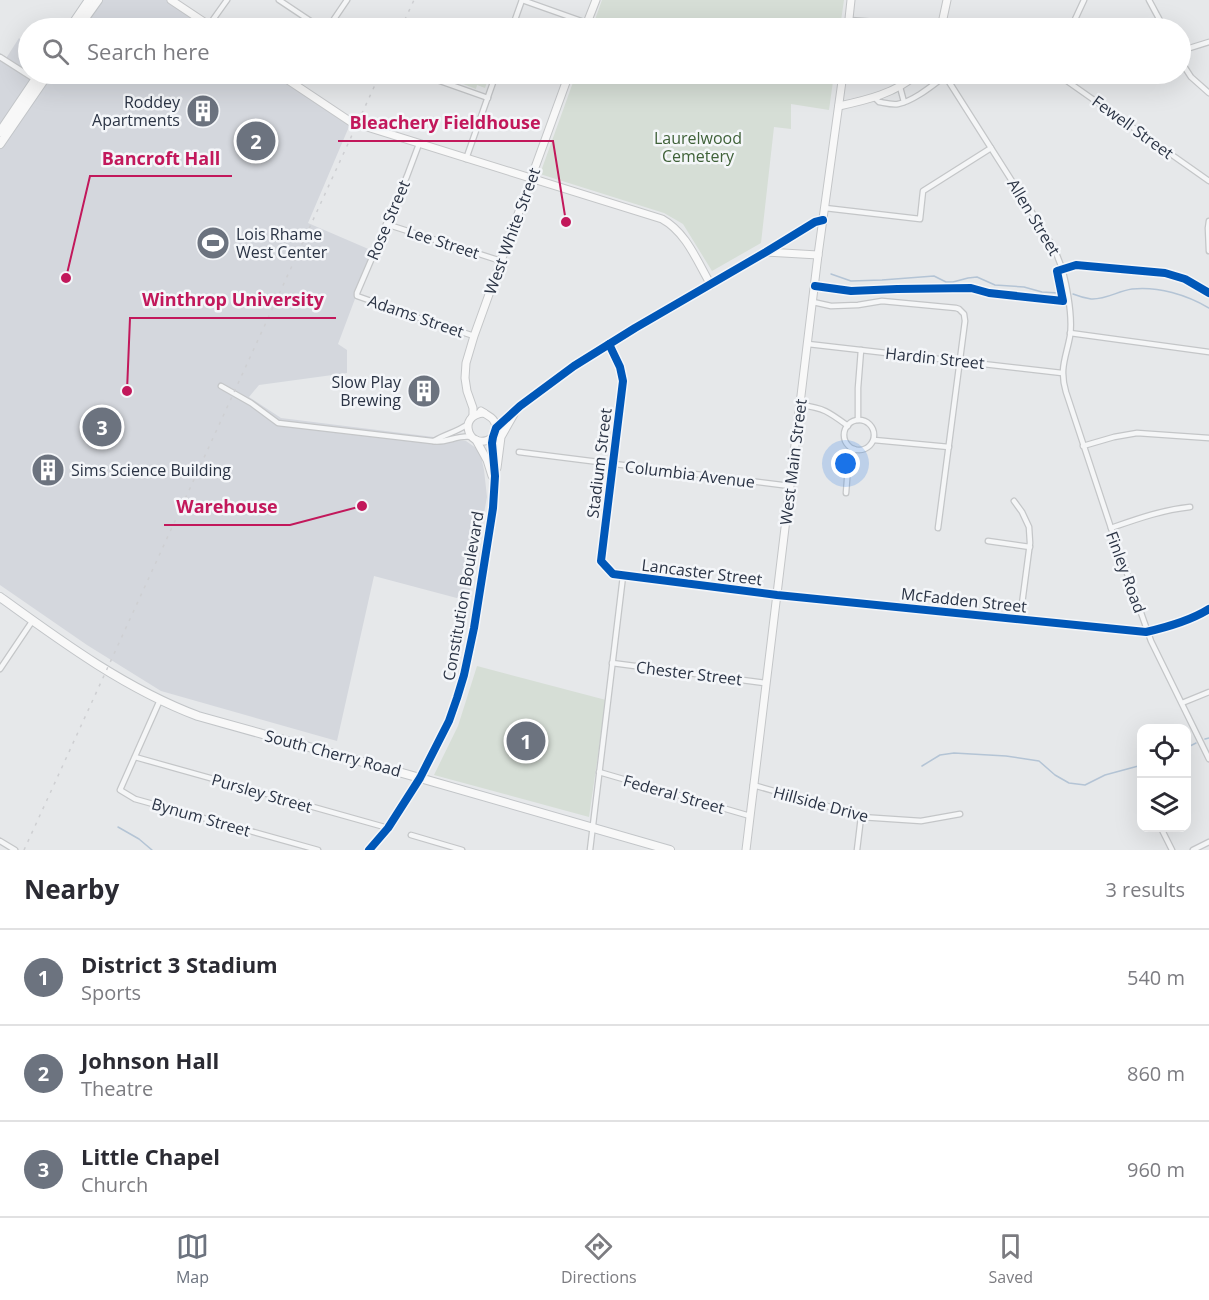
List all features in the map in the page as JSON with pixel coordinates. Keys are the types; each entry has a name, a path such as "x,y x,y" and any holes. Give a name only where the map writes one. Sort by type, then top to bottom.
{"main road":[{"path":"77,18 89,0"},
{"path":"85,18 98,0"},
{"path":"0,132 35,84"},
{"path":"0,144 36,84"},
{"name":"South Cherry Road","path":"0,597 107,670 160,700 198,716 670,850"}],"street":[{"path":"171,0 196,18"},
{"path":"216,18 227,0"},
{"path":"279,0 306,18"},
{"path":"335,18 347,0"},
{"path":"516,18 522,0 566,18"},
{"path":"589,18 596,0"},
{"path":"849,18 851,0"},
{"path":"943,18 946,0"},
{"path":"1076,18 1084,0"},
{"path":"1149,0 1159,18"},
{"path":"1191,48 1209,42"},
{"path":"0,57 18,67"},
{"path":"1191,77 1209,93"},
{"path":"294,84 351,122 670,223 683,237 711,285"},
{"path":"448,84 488,98"},
{"path":"466,159 493,84"},
{"name":"West White Street","path":"473,416 465,378 466,363 565,84"},
{"name":"West Main Street","path":"746,850 818,255 842,84"},
{"path":"839,106 874,97 904,84"},
{"path":"874,97 879,102 894,104 904,102 932,84"},
{"name":"Allen Street","path":"951,84 1045,233 1058,258 1066,286 1070,323 1062,373 1083,446"},
{"name":"Fewell Street","path":"1071,84 1209,181"},
{"path":"900,87 904,102"},
{"name":"Rose Street","path":"357,296 419,144"},
{"path":"825,208 920,219 923,191 992,148"},
{"name":"Constitution Boulevard","path":"369,850 388,828 420,778 449,721 464,675 484,571 494,498 493,437 496,428 519,407 574,366 666,309 711,285 815,222 824,220"},
{"path":"1209,221 1209,251"},
{"name":"Lee Street","path":"386,224 501,261"},
{"path":"766,252 818,255"},
{"name":"Adams Street","path":"357,296 474,336"},
{"path":"813,302 831,306 882,301 956,308 964,314 965,321 938,528"},
{"path":"1070,333 1209,352"},
{"name":"Stadium Street","path":"609,344 620,367 623,381 601,561 613,574 623,576"},
{"name":"Hardin Street","path":"808,344 1062,373"},
{"path":"858,420 861,350"},
{"path":"221,386 251,403 278,423 440,443 461,436 485,441 493,437"},
{"path":"468,391 476,406 496,423 496,428"},
{"path":"801,405 827,411 848,426"},
{"path":"495,476 501,436 519,407"},
{"name":"Constitution Boulevard","path":"473,416 477,414 500,416 519,407"},
{"path":"434,441 468,424 473,416"},
{"path":"858,420 864,421 873,428 874,440 867,449 854,449 846,443 844,437 848,426 858,420"},
{"name":"Constitution Boulevard","path":"468,424 468,429 487,460 495,485"},
{"path":"1083,446 1137,433 1209,438"},
{"path":"874,440 949,447"},
{"name":"Finley Road","path":"1083,446 1148,632 1209,759"},
{"path":"846,493 848,467 854,449"},
{"name":"Columbia Avenue","path":"519,452 790,486"},
{"path":"1014,501 1029,527 1030,547 1020,619"},
{"path":"1111,528 1168,510 1190,507"},
{"path":"988,541 1030,547"},
{"path":"590,850 623,576"},
{"name":"Lancaster Street","path":"623,576 777,595"},
{"name":"McFadden Street","path":"777,595 1148,632"},
{"path":"1148,632 1188,619 1209,609"},
{"path":"0,669 33,620"},
{"name":"Chester Street","path":"612,663 765,682"},
{"path":"1182,703 1209,692"},
{"path":"135,757 160,700"},
{"name":"Bynum Street","path":"135,757 120,790 135,799 318,850"},
{"name":"Pursley Street","path":"135,757 388,828"},
{"name":"Federal Street","path":"599,772 750,816"},
{"name":"Hillside Drive","path":"753,785 861,817 912,821 960,814"},
{"path":"857,850 861,817"},
{"path":"1163,832 1172,850"},
{"path":"411,835 462,850"},
{"path":"0,841 15,850"},
{"path":"1193,850 1209,842"}],"shaded area":[{"path":"91,0 171,0 198,18 79,18"},
{"path":"18,40 18,84 294,84 351,122 308,223 373,251 338,344 347,350 347,373 259,385 249,397 281,418 466,441 476,448 481,456 487,497 468,601 374,576 337,741 161,691 87,645 0,585 0,57 5,60"}],"green space":[{"path":"602,0 844,0 841,18 596,18"},
{"path":"463,84 486,84 485,88 477,85 476,89"},
{"name":"Laurelwood Cemetery","path":"572,84 833,84 829,110 791,104 791,129 774,127 761,243 712,271 683,224 664,213 540,174"},
{"path":"477,666 606,700 589,817 434,775 458,726"}],"waterway":[{"path":"831,274 851,281 934,276 946,282 953,282 977,277 995,285 1059,293"},
{"path":"1073,294 1096,299 1132,289 1162,290 1182,295 1209,308"},
{"path":"1205,739 1209,738"},
{"path":"1191,746 1196,743"},
{"path":"922,766 940,755 954,753 1006,756 1039,761 1055,775 1069,783 1085,785 1105,775 1137,766"},
{"path":"118,827 139,839 152,850"}],"railway":[{"path":"406,18 414,0"},
{"path":"24,850 375,84"}],"cycle path":[{"path":"369,850 388,828 420,778 449,721 464,675 474,628 493,508 495,476 492,443 496,428 520,406 574,366 815,222 823,220"},
{"path":"815,286 851,291 971,288 989,293 1063,301 1057,271 1076,265 1165,273 1185,279 1209,293"},
{"path":"609,344 620,367 623,381 601,561 613,574 777,595 1146,632 1179,623 1209,609"}],"place":[{"name":"Roddey Apartments","path":"203,111"},
{"name":"Johnson Hall","path":"256,141"},
{"name":"Bleachery Fieldhouse","path":"566,222"},
{"name":"Lois Rhame West Center","path":"213,243"},
{"name":"Bancroft Hall","path":"66,278"},
{"name":"Winthrop University","path":"127,391"},
{"name":"Slow Play Brewing","path":"424,391"},
{"name":"Little Chapel","path":"102,427"},
{"name":"Sims Science Building","path":"48,470"},
{"name":"Warehouse","path":"362,506"},
{"name":"District 3 Stadium","path":"526,741"}]}
